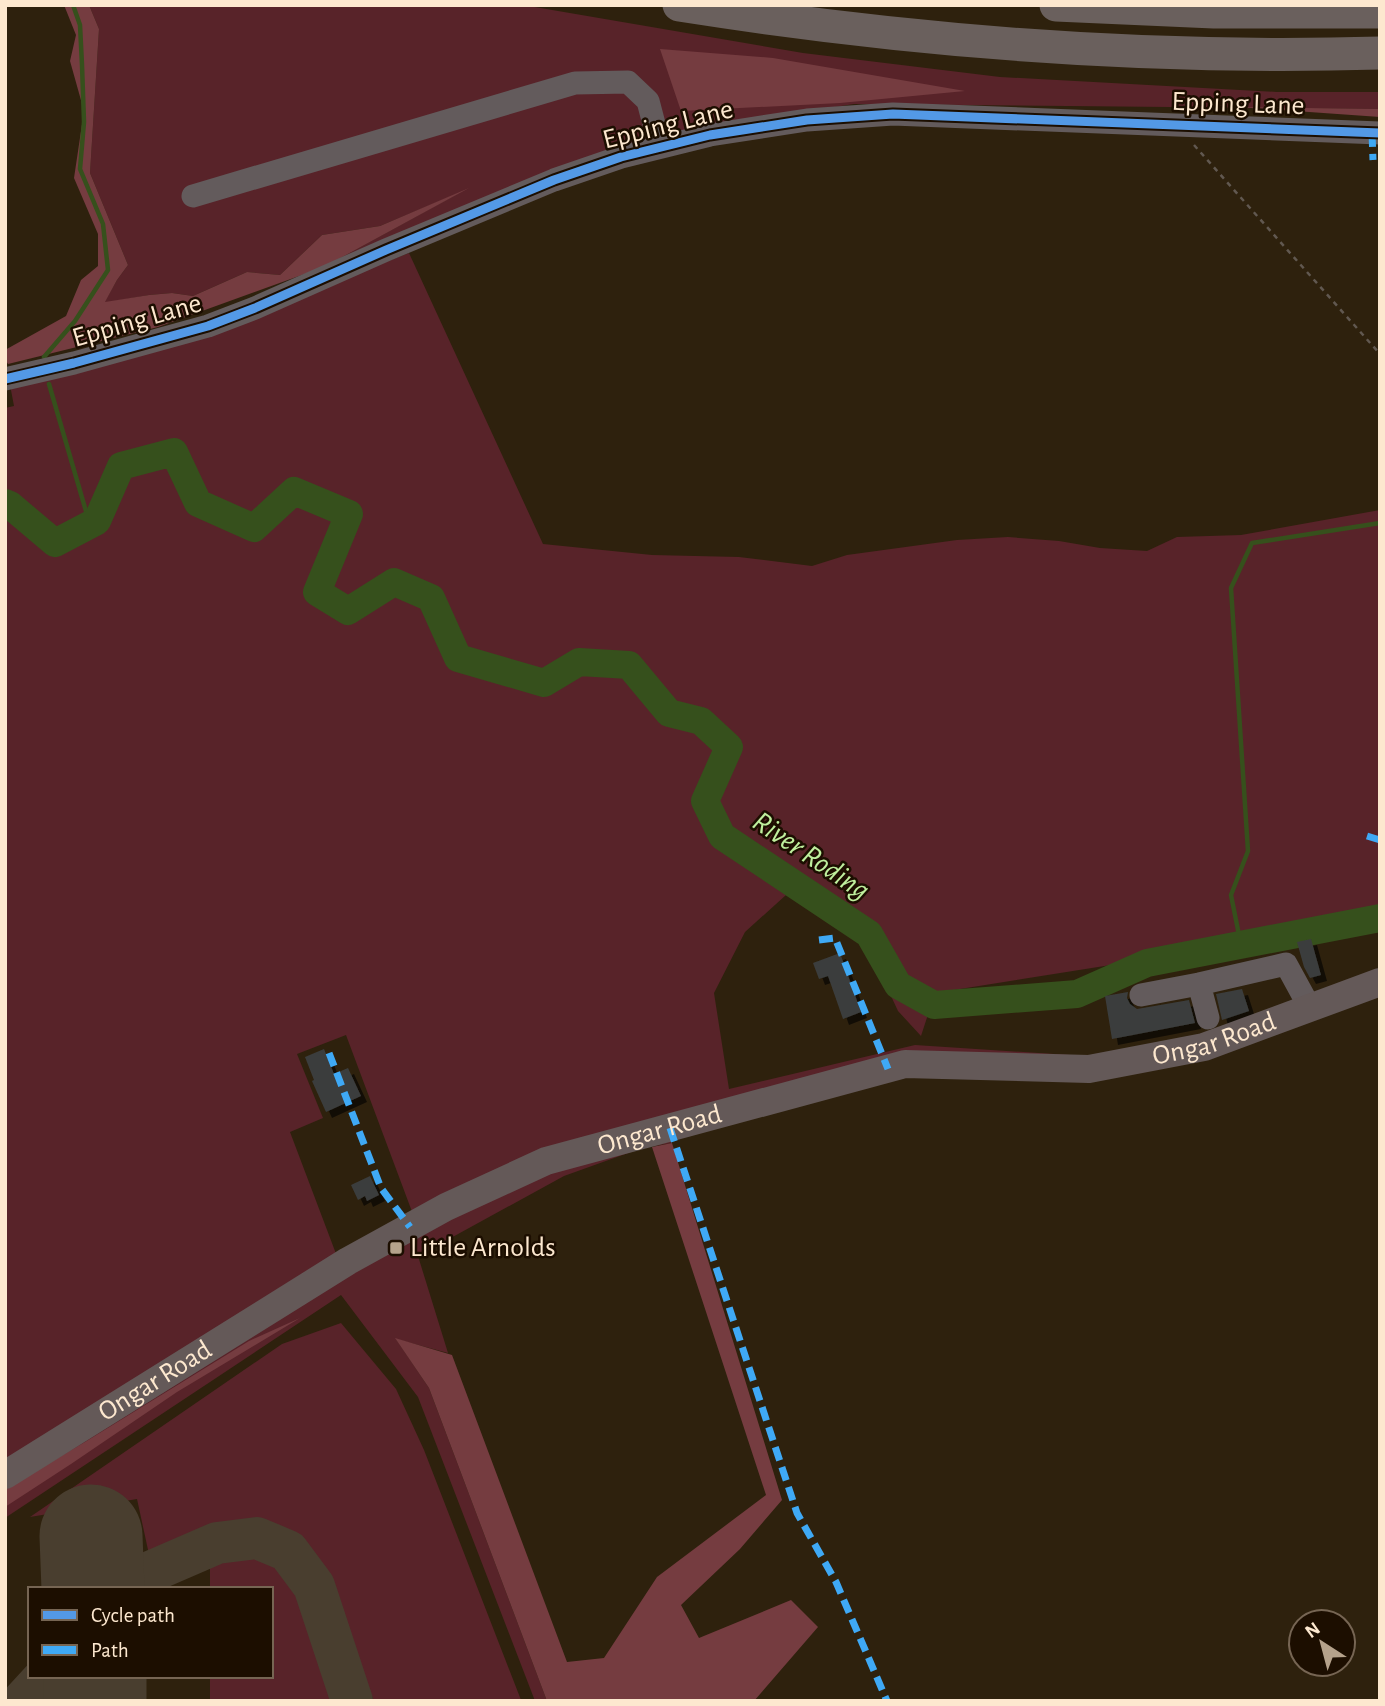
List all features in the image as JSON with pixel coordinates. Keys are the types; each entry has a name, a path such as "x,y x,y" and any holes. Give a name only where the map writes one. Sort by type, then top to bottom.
{"highway":[{"path":"679,5 877,32 1045,45 1279,54 1380,53"},
{"path":"1056,5 1214,12 1380,12"}],"main road":[{"name":"Ongar Road","path":"5,1475 348,1261 446,1207 546,1161 905,1064 1089,1069 1205,1047 1380,982"}],"street":[{"path":"193,196 575,83 628,82 648,101 660,147"},
{"name":"Epping Lane","path":"5,379 208,326 533,188 621,157 710,135 839,117 893,114 1380,133"},
{"path":"1141,995 1286,964 1310,1008"},
{"path":"1199,984 1208,1018"}],"path":[{"path":"1176,124 1380,354"}],"shaded area":[{"path":"64,5 89,5 99,29 90,173 128,265 105,302 172,293 193,296 247,272 280,275 322,235 380,226 469,188 324,267 158,327 8,364 5,350 66,316 81,280 98,266 98,234 74,178 84,111 70,61 76,35"},
{"path":"89,5 523,5 803,53 1000,77 1277,92 1380,92 1380,109 854,104 683,131 324,267 459,193 380,226 322,235 280,275 247,272 193,296 172,293 104,303 128,265 90,173 99,29"},
{"path":"660,49 773,58 965,91 840,103 681,111"},
{"path":"1237,107 1380,109 1380,117"},
{"path":"409,253 543,544 652,555 739,557 812,566 847,555 957,540 1008,537 1147,551 1177,537 1241,535 1380,510 1380,906 1334,919 1178,949 1117,964 935,993 921,1036 898,1011 864,938 786,895 745,932 714,993 729,1089 915,1045 1085,1056 1210,1053 905,1073 667,1136 672,1143 642,1148 564,1176 418,1256 448,1353 396,1339 429,1388 547,1701 535,1701 418,1397 341,1295 5,1518 5,408 14,406 10,385 194,336","holes":["346,1035 414,1217 338,1259 290,1132 323,1118 297,1054"]},
{"path":"672,1143 782,1500 740,1549 681,1605 699,1638 791,1600 818,1627 754,1701 547,1701 429,1388 395,1338 452,1355 567,1662 604,1658 657,1577 766,1495 652,1147"},
{"path":"300,1318 177,1392 5,1507 5,1489 249,1341"},
{"path":"341,1323 396,1389 424,1450 521,1700 374,1701 356,1658 334,1590 311,1552 278,1529 230,1524 185,1538 150,1559 137,1499 30,1517 282,1344"},
{"path":"240,1550 266,1552 296,1576 308,1591 343,1701 210,1701 210,1678 273,1678 273,1587 210,1587 210,1560"}],"building":[{"path":"1311,939 1321,975 1310,978 1297,942"},
{"path":"840,953 861,1012 843,1019 828,976 819,979 813,963"},
{"path":"1242,989 1249,1011 1222,1020 1216,994"},
{"path":"1128,992 1130,1004 1137,1009 1189,1000 1195,1023 1112,1039 1105,996"},
{"path":"324,1049 334,1074 348,1068 361,1096 326,1112 305,1057"},
{"path":"370,1176 379,1195 367,1201 365,1196 358,1200 351,1185"}],"waterway":[{"path":"44,357 75,321 108,270 103,224 80,169 84,122 82,65 80,25 73,5"},
{"path":"49,384 90,525"},
{"name":"River Roding","path":"5,503 55,543 97,521 121,466 174,452 198,503 254,528 294,491 349,514 317,592 348,611 394,582 431,598 458,658 544,683 579,662 629,665 669,713 701,721 729,747 705,801 722,836 869,934 898,985 934,1005 1077,994 1147,963 1380,918"},
{"path":"1241,945 1231,895 1248,851 1231,588 1252,543 1380,523"}],"taxiway":[{"path":"131,1587 143,1575 217,1543 257,1538 288,1551 314,1586 352,1701"},
{"path":"23,1701 44,1678"},
{"path":"92,1678 95,1684"}],"runway":[{"path":"91,1536 93,1587"},
{"path":"95,1678 95,1701"}],"marked path":[{"path":"1372,133 1373,160"},
{"path":"1367,836 1380,840"},
{"path":"819,940 835,938 888,1069"},
{"path":"329,1053 381,1188 410,1227"},
{"path":"670,1128 797,1513 836,1582 887,1701"}],"cycle path":[{"path":"5,379 208,326 554,180 621,157 710,135 807,120 893,114 1380,133"}],"place":[{"name":"Little Arnolds","path":"396,1248"}]}
